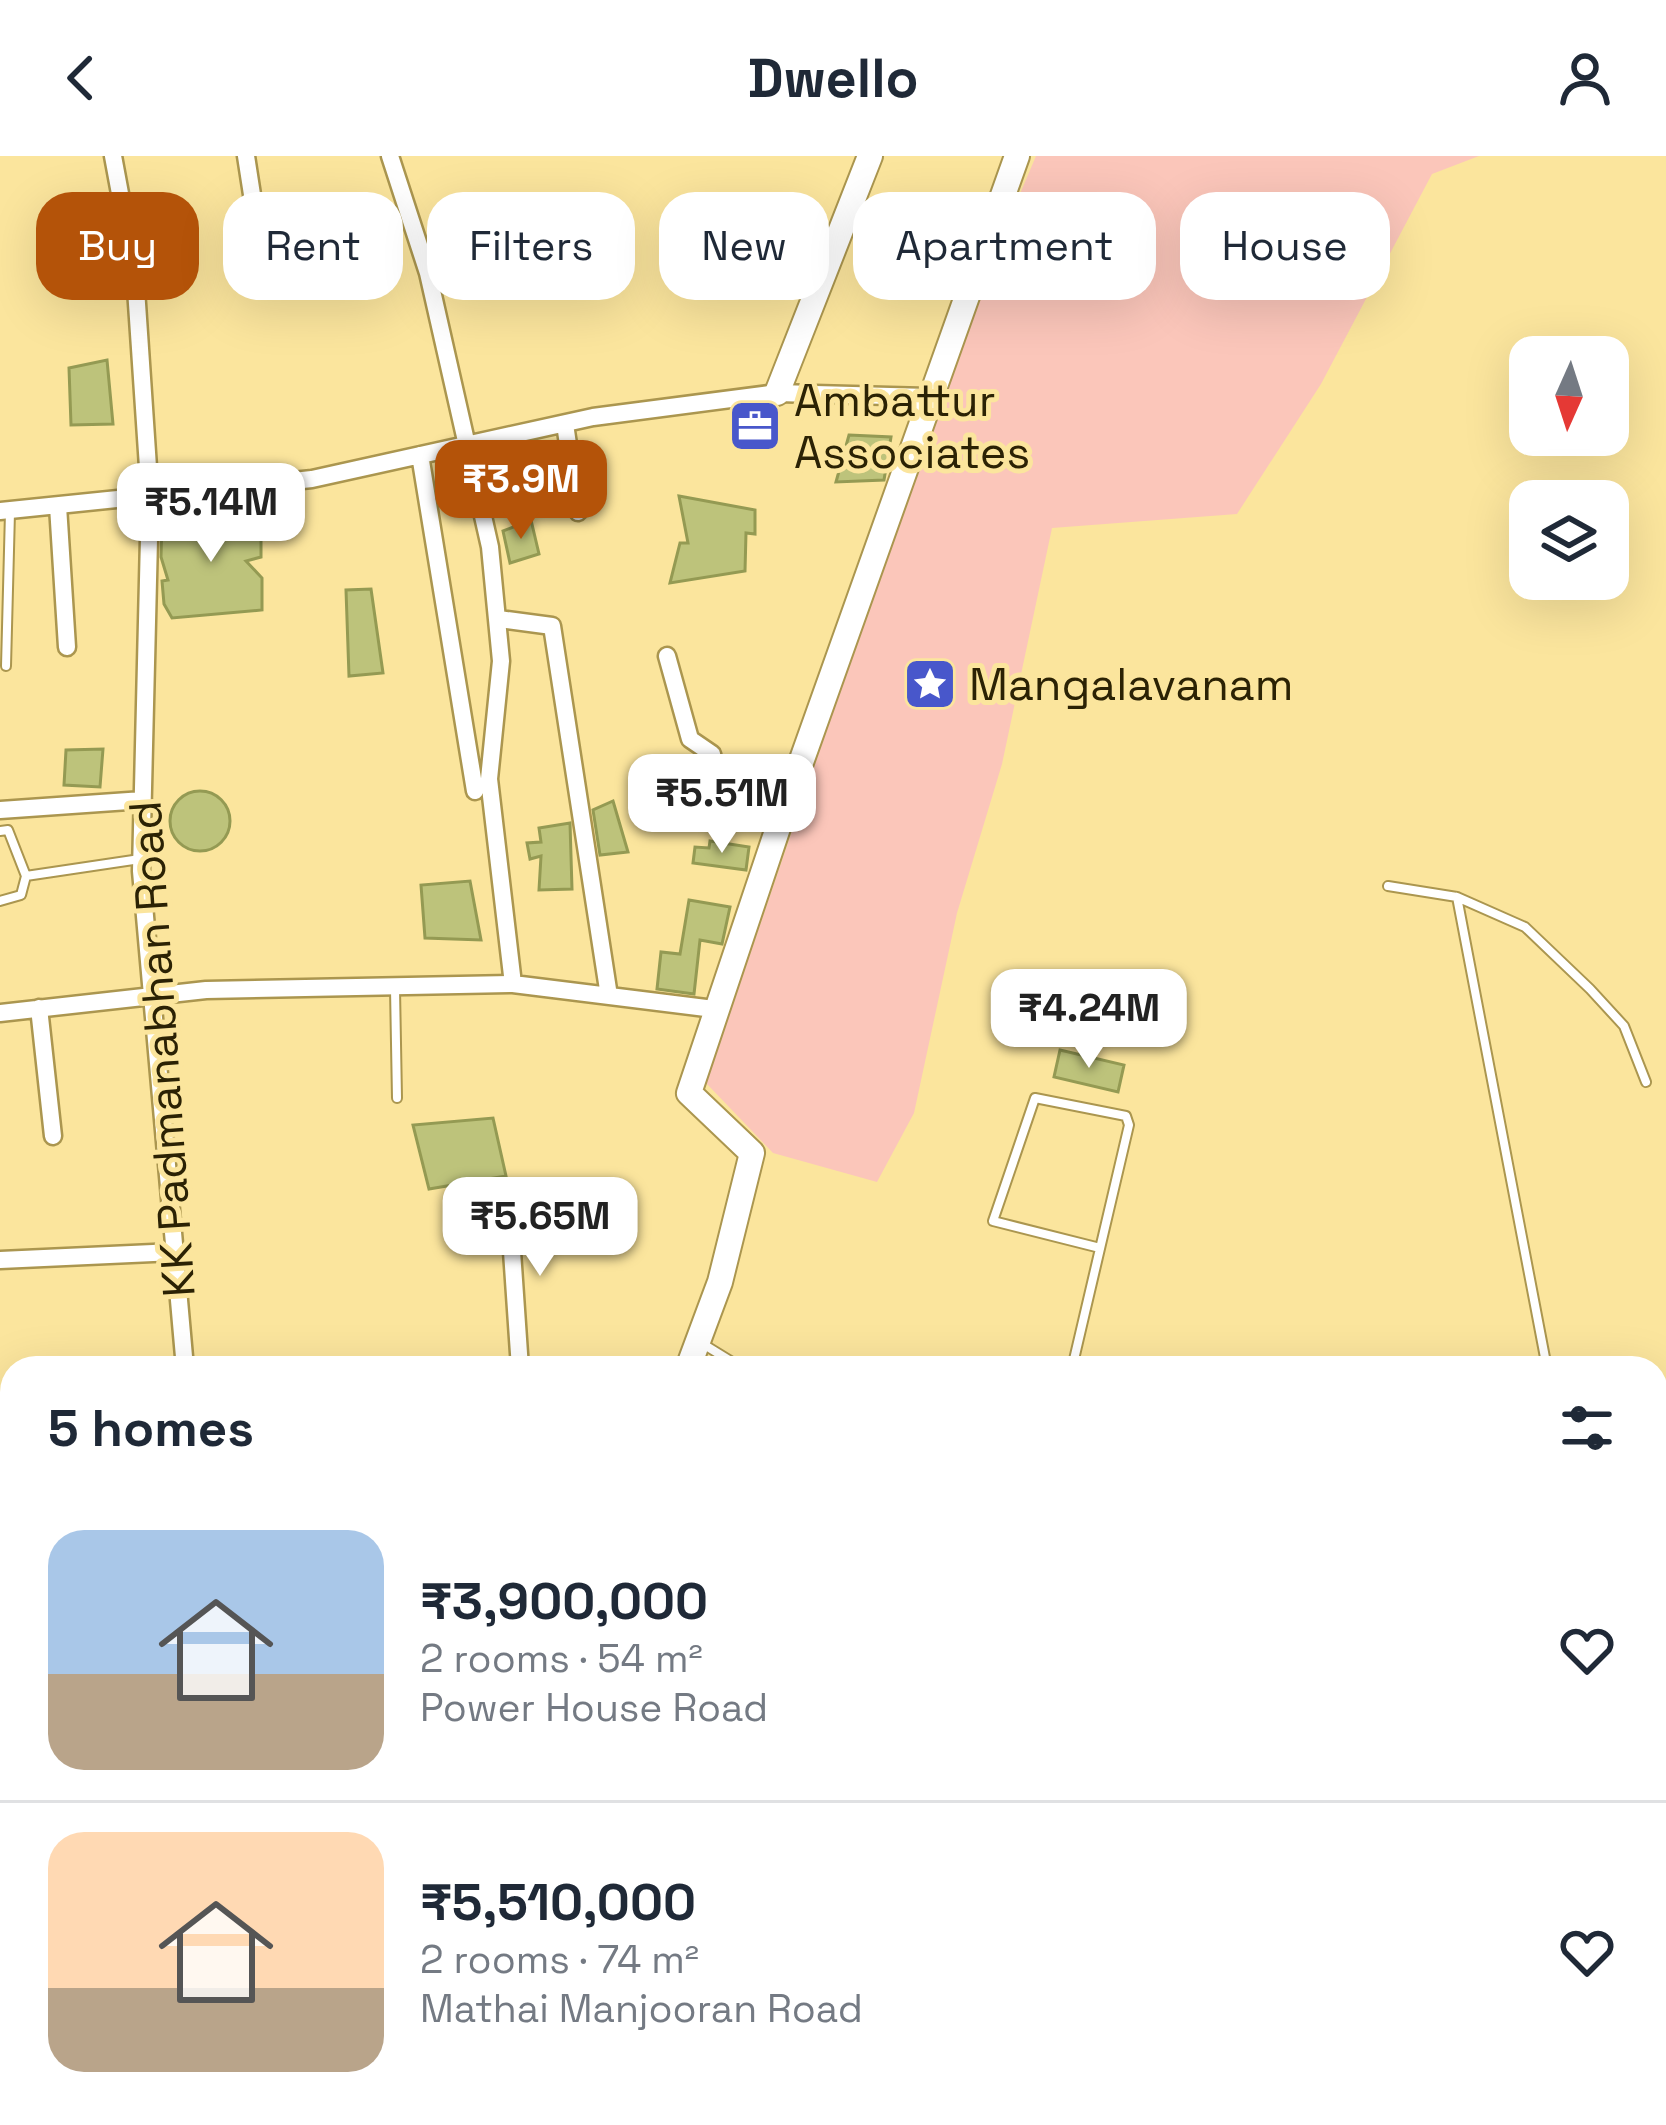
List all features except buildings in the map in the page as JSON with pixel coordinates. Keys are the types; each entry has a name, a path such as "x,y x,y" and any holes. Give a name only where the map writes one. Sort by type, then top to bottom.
{"street":[{"name":"KK Padmanabhan Road","path":"113,156 135,274 150,497 142,859 184,1356"},
{"path":"246,156 252,192"},
{"path":"777,393 870,156"},
{"path":"693,1356 752,1154 689,1094 714,1009 928,397 1017,156"},
{"path":"393,157 428,273 469,444 499,619 500,661 482,785"},
{"path":"5,510 312,479 565,424 777,393 928,397"},
{"path":"565,424 578,512"},
{"path":"421,455 513,983"},
{"path":"58,506 67,647"},
{"path":"499,619 552,626 609,996"},
{"path":"668,656 690,739 712,754 721,801 784,810"},
{"path":"0,810 143,800"},
{"path":"0,1013 134,994 513,983 714,1009"},
{"path":"39,1008 53,1136"},
{"path":"508,1193 519,1356"},
{"path":"0,1260 175,1252"}],"lane":[{"path":"829,238 839,239"},
{"path":"5,510 6,666"},
{"path":"0,831 8,830 26,876 21,895 0,901"},
{"path":"26,876 142,859"},
{"path":"1388,886 1457,897 1525,927 1624,1026 1646,1082"},
{"path":"1457,897 1545,1356"},
{"path":"395,988 397,1098"},
{"path":"1075,1356 1129,1125 1126,1116 1035,1098 993,1221 1100,1248"},
{"path":"699,1342 722,1356"}],"shaded area":[{"name":"Mangalavanam","path":"1036,156 1479,156 1432,174 1390,253 1390,192 1180,192 1180,300 1365,300 1321,384 1237,514 1052,528 1002,764 957,913 914,1113 877,1182 773,1153 706,1083 975,300 1156,300 1156,192 1021,192"}],"place":[{"name":"Ambattur Associates","path":"755,426"},
{"name":"Mangalavanam","path":"930,684"}]}
